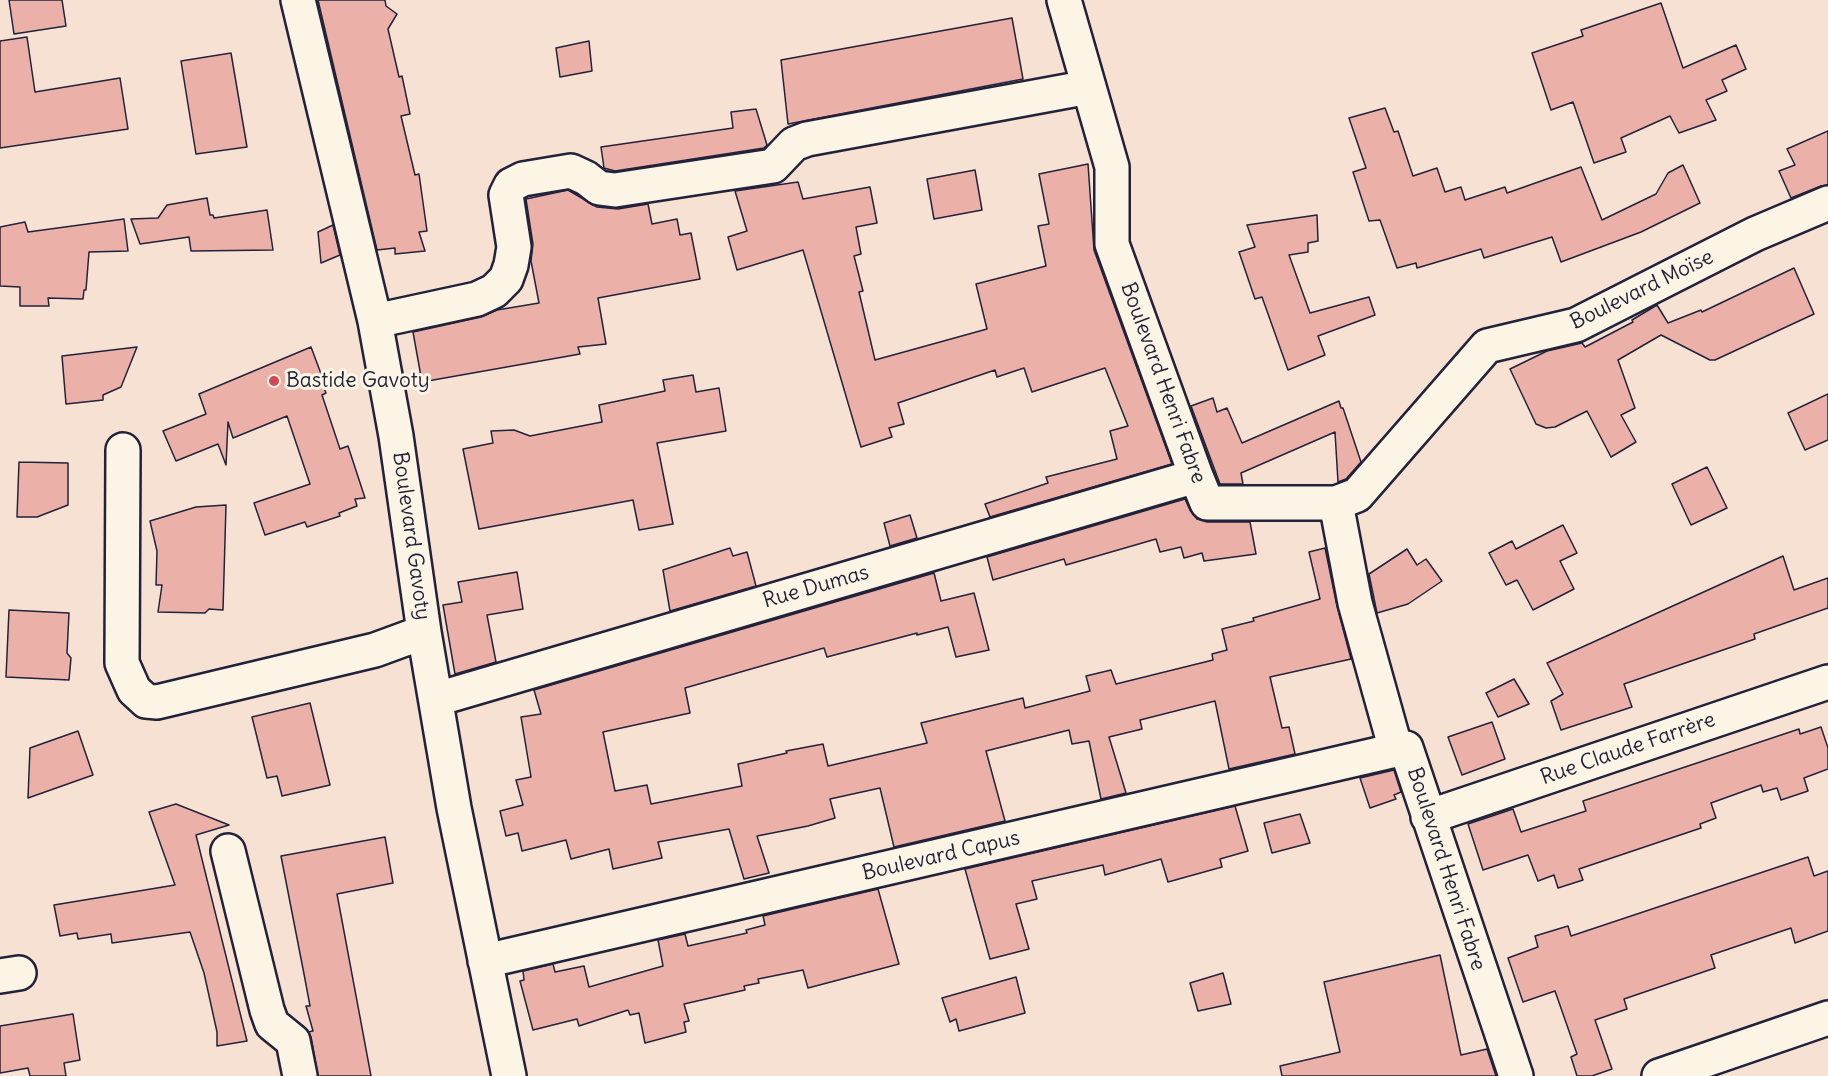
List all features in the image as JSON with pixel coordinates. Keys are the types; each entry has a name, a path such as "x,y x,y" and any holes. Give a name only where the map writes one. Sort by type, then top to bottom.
{"street":[{"name":"Boulevard Gavoty","path":"298,0 375,321 396,436 424,632 454,808 509,1076"},
{"name":"Boulevard Henri Fabre","path":"1064,0 1112,167 1112,244 1196,476 1208,503 1336,503 1355,603 1396,750 1406,748 1516,1076"},
{"path":"375,321 477,299 494,291 506,279 512,265 514,247 506,195 511,185 523,179 571,171 586,178 599,188 615,190 773,166 794,144 807,139 1089,87"},
{"name":"Boulevard Moïse","path":"1336,503 1357,495 1487,346 1576,325 1755,234 1828,203"},
{"path":"123,450 122,663 134,690 146,701 158,702 375,650 424,632"},
{"name":"Rue Dumas","path":"436,699 1196,476"},
{"name":"Rue Claude Farrère","path":"1428,817 1828,682"},
{"name":"Boulevard Capus","path":"485,962 1396,750"},
{"path":"228,851 267,1010 273,1024 293,1041 300,1076"},
{"path":"1659,1076 1828,1018"}],"building":[{"path":"9,0 62,0 66,26 14,34"},
{"path":"318,0 385,0 386,6 397,14 388,29 410,114 401,116 415,175 419,174 427,231 419,232 425,251 395,254 395,248 377,250"},
{"path":"1661,3 1683,68 1736,45 1746,69 1722,80 1727,91 1706,100 1716,120 1679,133 1670,116 1621,138 1626,152 1594,163 1573,102 1551,110 1532,53 1583,36 1581,30"},
{"path":"1012,18 1023,79 788,124 781,60"},
{"path":"27,37 35,92 120,78 128,129 0,148 0,41"},
{"path":"589,41 592,71 560,77 556,48"},
{"path":"231,53 247,147 196,154 181,61"},
{"path":"1385,108 1394,132 1398,131 1413,176 1437,168 1445,192 1461,187 1465,200 1505,187 1507,193 1581,167 1602,220 1656,194 1668,173 1683,165 1700,203 1641,232 1561,262 1552,237 1484,258 1481,249 1417,268 1416,263 1397,268 1380,220 1369,221 1353,172 1366,168 1349,118"},
{"path":"756,109 767,145 764,148 615,171 604,168 601,147 733,128 731,112"},
{"path":"1828,131 1828,185 1791,198 1779,171 1795,165 1787,149"},
{"path":"1088,164 1094,250 1172,464 990,517 985,504 1048,483 1046,477 1117,459 1110,431 1128,426 1105,368 1032,392 1024,368 997,377 995,370 898,403 904,424 889,428 892,437 861,447 803,250 737,270 728,237 747,231 735,191 798,182 803,199 870,187 877,223 856,227 861,254 854,256 863,291 859,292 875,360 987,329 976,284 1046,266 1038,226 1049,224 1039,174"},
{"path":"975,170 982,210 934,219 927,179"},
{"path":"568,190 597,207 618,209 648,204 652,224 677,219 680,235 691,233 700,279 598,298 606,344 578,347 580,354 422,382 413,332 481,317 497,310 539,303 531,261 533,244 526,199"},
{"path":"207,198 210,215 214,218 267,210 273,250 191,251 189,237 140,244 131,219 158,218 167,205"},
{"path":"1317,215 1318,241 1308,243 1308,252 1289,255 1310,313 1369,297 1375,315 1318,336 1325,355 1288,370 1262,297 1255,299 1239,252 1255,247 1247,225"},
{"path":"124,219 128,251 89,252 86,290 84,290 83,299 48,298 49,306 20,306 20,287 0,286 0,227 25,222 28,232"},
{"path":"333,225 340,255 321,263 318,232"},
{"path":"1794,268 1814,314 1715,360 1710,360 1661,335 1618,360 1635,408 1621,415 1636,442 1611,457 1587,411 1555,427 1546,428 1536,424 1510,369 1547,351 1582,343 1585,347 1633,322 1632,320 1657,305 1668,323 1701,310 1702,312"},
{"path":"137,347 121,387 103,395 103,400 66,404 62,356"},
{"path":"311,347 326,387 324,388 326,393 322,395 340,449 348,446 365,498 355,499 357,506 339,513 340,516 307,527 305,522 265,535 254,503 310,484 287,416 233,438 228,422 226,465 218,444 176,461 163,431 206,414 199,394"},
{"path":"693,375 696,392 719,388 726,431 657,443 673,524 639,530 633,500 479,529 463,449 493,443 491,431 514,430 530,436 602,422 599,405 665,391 663,380"},
{"path":"1828,394 1828,440 1805,450 1788,413"},
{"path":"1213,398 1217,412 1227,408 1242,443 1339,401 1361,462 1346,479 1338,482 1335,432 1241,473 1243,484 1220,484 1191,406"},
{"path":"19,462 68,463 68,505 37,517 17,517"},
{"path":"1707,467 1727,508 1691,525 1672,484"},
{"path":"1185,499 1197,519 1207,522 1250,522 1256,554 1204,561 1202,553 1184,558 1181,547 1160,552 1156,539 1066,565 1064,559 993,580 987,557"},
{"path":"226,505 223,610 209,609 205,613 158,612 162,585 156,585 157,551 150,521 196,507"},
{"path":"910,515 917,538 890,546 884,523"},
{"path":"1563,525 1577,553 1560,561 1574,589 1533,610 1517,580 1506,585 1489,553 1512,541 1516,549"},
{"path":"730,548 733,556 747,552 756,586 670,611 663,570"},
{"path":"1325,548 1351,659 1270,677 1282,728 1289,727 1295,754 1229,769 1215,701 1140,720 1142,729 1109,737 1126,793 1101,799 1089,741 1072,744 1069,730 986,751 1005,821 894,847 880,788 830,799 835,818 757,836 769,873 744,879 729,829 658,842 662,858 613,869 609,849 571,859 566,840 522,851 518,833 506,836 500,811 523,805 516,780 531,777 521,717 541,714 534,690 934,573 941,601 974,593 989,650 956,657 948,627 827,657 824,648 685,688 690,713 603,732 615,791 647,785 651,804 742,786 738,764 787,753 786,751 823,744 828,766 927,743 921,723 1023,698 1025,708 1090,691 1086,676 1111,670 1116,684 1213,660 1212,654 1227,650 1222,629 1320,599 1309,552"},
{"path":"1407,549 1417,565 1426,559 1442,581 1408,604 1377,613 1369,574"},
{"path":"1783,556 1794,590 1828,578 1828,608 1754,634 1755,639 1624,684 1632,707 1561,730 1551,701 1563,694 1547,663"},
{"path":"517,572 523,609 487,615 496,662 455,674 443,605 462,602 458,582"},
{"path":"9,610 69,613 67,653 71,658 69,680 6,677"},
{"path":"1514,679 1529,704 1498,717 1486,693"},
{"path":"310,703 330,785 282,796 277,776 267,778 252,717"},
{"path":"1492,722 1505,759 1462,775 1448,737"},
{"path":"1821,727 1828,748 1828,769 1804,778 1808,791 1781,800 1777,788 1763,792 1761,785 1711,803 1716,818 1700,824 1701,828 1579,869 1583,880 1558,888 1554,875 1538,881 1528,855 1483,870 1468,824 1513,809 1521,832 1586,811 1583,801 1799,729 1800,734"},
{"path":"78,731 93,775 28,798 30,748"},
{"path":"1394,770 1401,792 1394,795 1396,799 1370,808 1360,778"},
{"path":"176,804 229,825 196,835 247,1041 217,1046 217,1032 204,973 190,932 112,943 111,934 78,939 77,933 60,936 54,905 175,885 149,812"},
{"path":"1235,806 1248,851 1220,859 1222,867 1168,882 1161,859 1105,875 1103,865 1032,881 1037,899 1016,904 1029,949 990,959 965,869"},
{"path":"1300,814 1310,843 1272,853 1264,823"},
{"path":"385,837 393,883 337,894 371,1076 318,1076 311,1037 308,1032 313,1031 306,1006 310,1006 281,856"},
{"path":"1808,857 1814,876 1828,871 1828,931 1795,943 1791,928 1711,955 1715,968 1624,999 1627,1009 1595,1020 1612,1069 1592,1076 1577,1076 1571,1057 1577,1054 1555,991 1523,1002 1508,958 1538,947 1535,936 1568,926 1571,936"},
{"path":"878,889 899,964 808,988 803,970 758,979 759,983 744,986 745,990 684,1004 689,1021 684,1022 686,1032 645,1043 639,1013 630,1015 628,1010 579,1026 577,1019 533,1030 520,981 524,980 523,971 553,964 555,972 584,966 589,987 663,966 658,940 685,934 688,946 747,933 746,930 765,925 763,916"},
{"path":"1440,955 1461,1055 1487,1049 1496,1076 1282,1076 1280,1066 1340,1052 1324,982"},
{"path":"1223,973 1231,1004 1198,1011 1190,983"},
{"path":"1016,977 1025,1013 959,1031 956,1019 950,1022 942,998"},
{"path":"73,1014 80,1060 64,1063 66,1076 30,1076 28,1068 0,1073 0,1026"}],"place":[{"name":"Bastide Gavoty","path":"274,381"}]}
